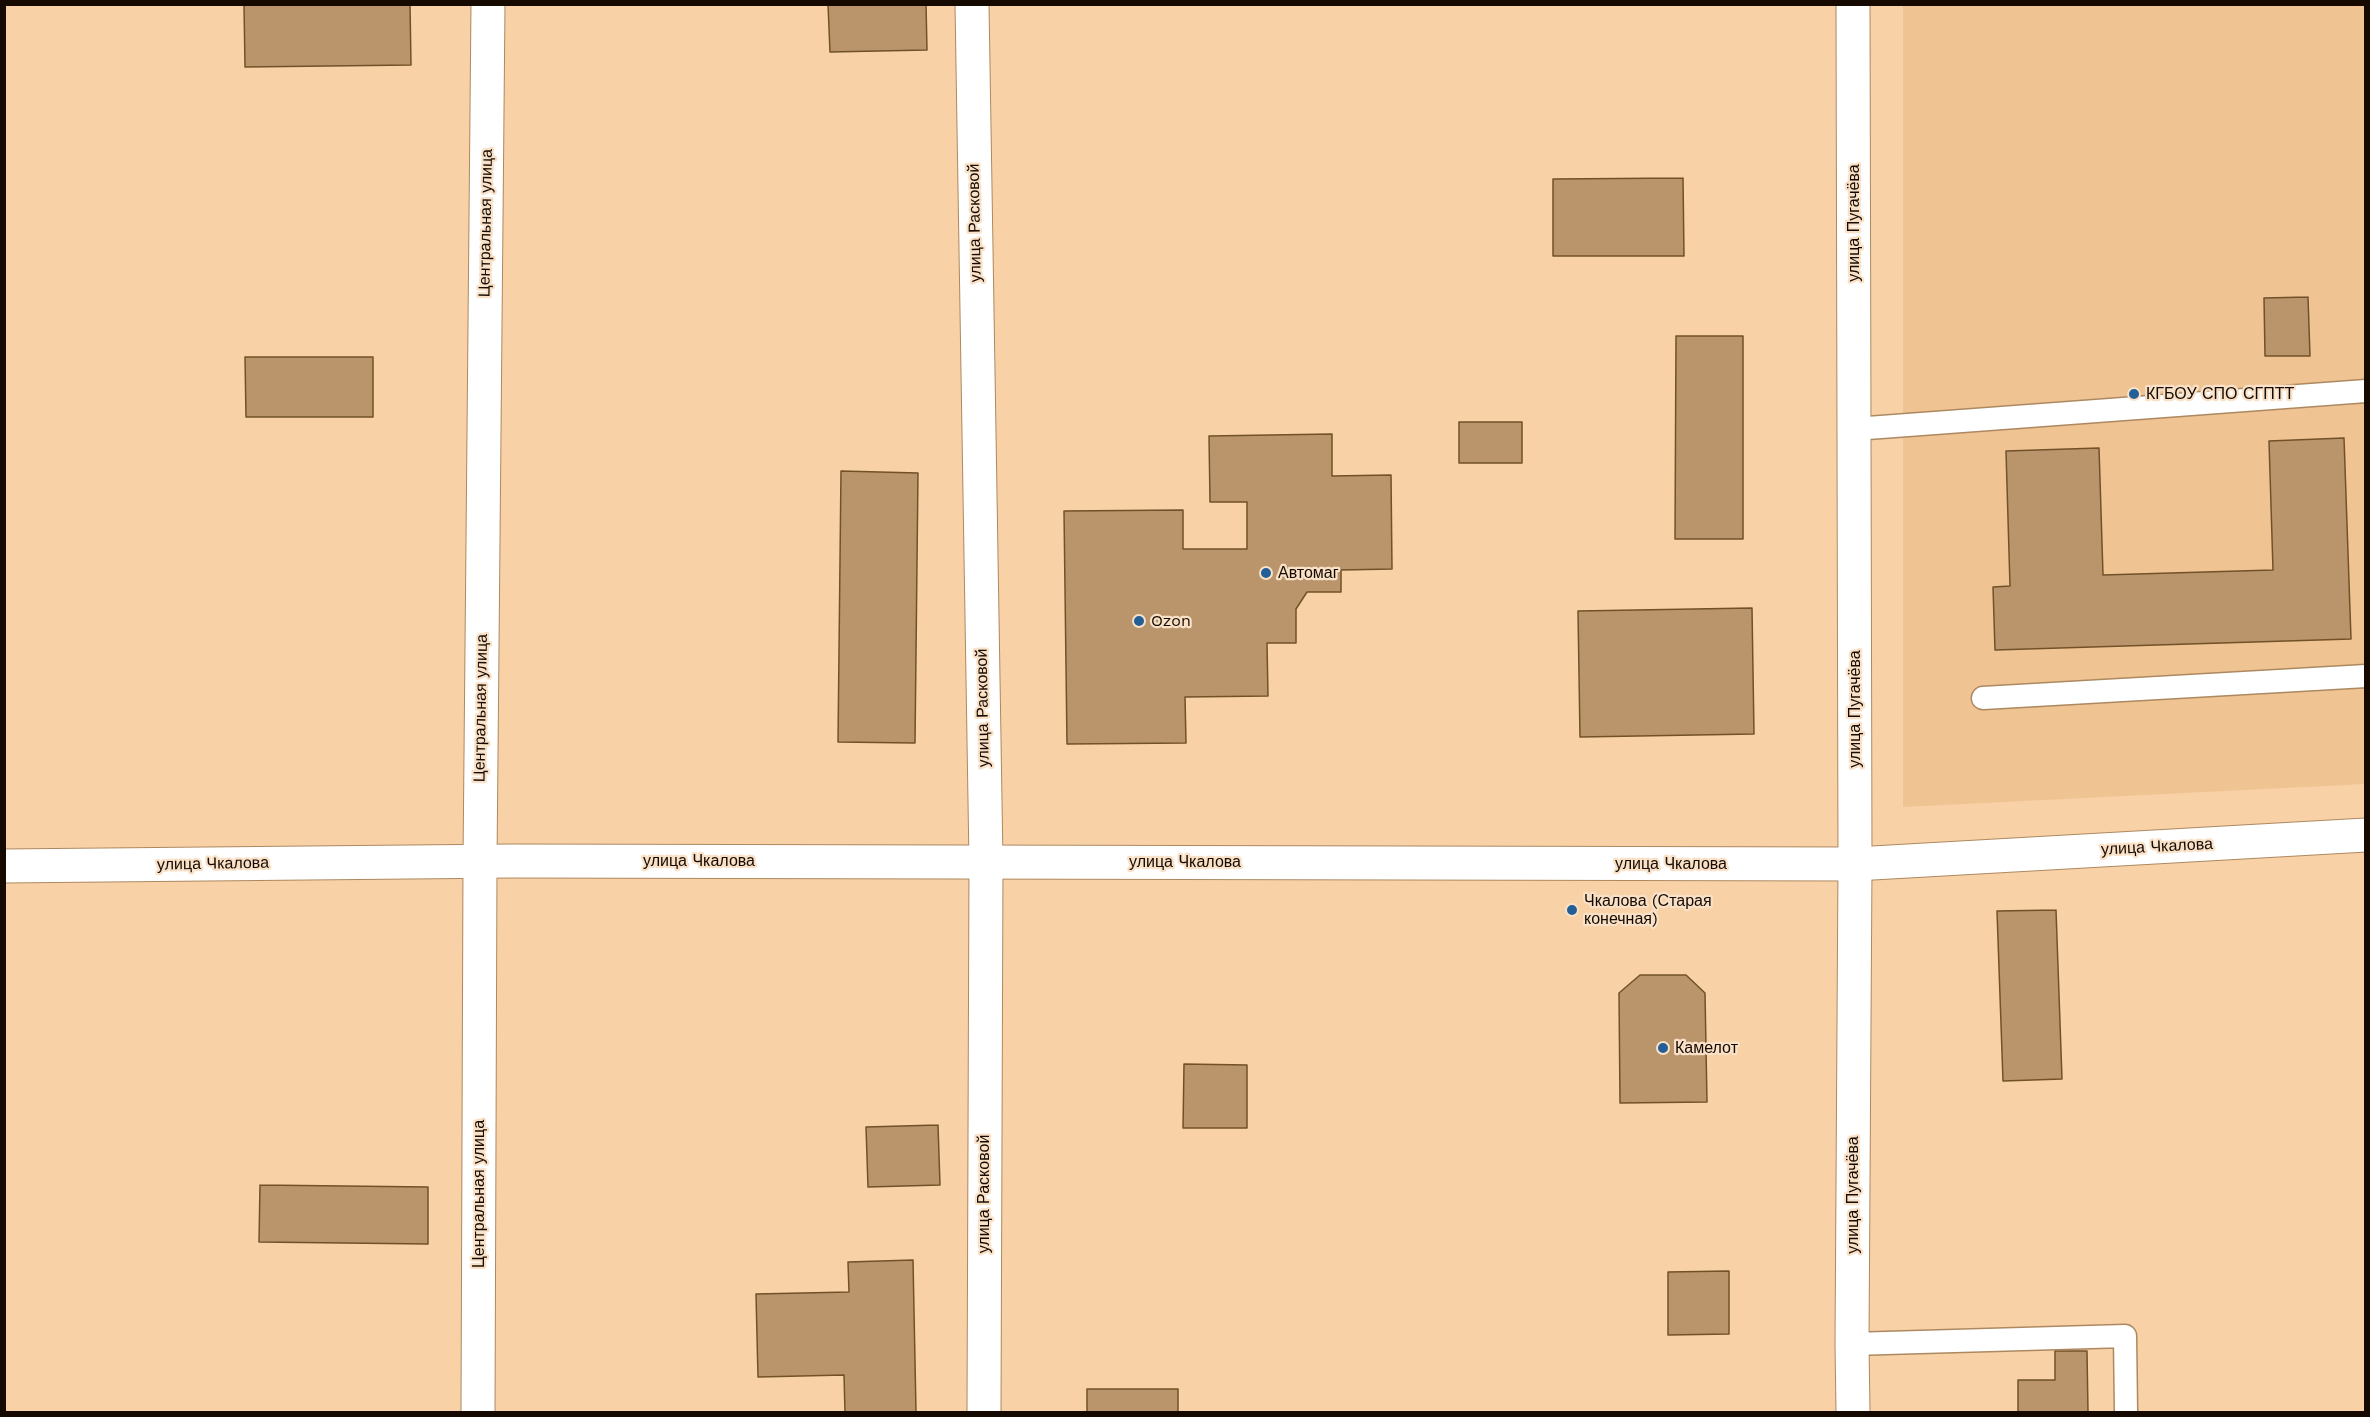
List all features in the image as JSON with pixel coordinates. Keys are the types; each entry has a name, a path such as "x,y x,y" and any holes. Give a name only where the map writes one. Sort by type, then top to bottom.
{"street":[{"name":"Центральная улица","path":"478,1413 480,861 488,4"},
{"name":"улица Расковой","path":"972,4 986,862 984,1413"},
{"name":"улица Пугачёва","path":"1853,4 1855,864 1853,1413"},
{"name":"улица Чкалова","path":"4,866 480,861 1855,864 2366,835"}],"lane":[{"path":"1854,429 2366,391"},
{"path":"1983,698 2366,676"},
{"path":"1852,1344 2125,1336 2126,1413"}],"shaded area":[{"name":"КГБОУ СПО СГПТТ","path":"1903,5 2365,5 2365,784 1903,807"}],"building":[{"path":"410,4 411,65 245,67 244,5"},
{"path":"828,4 926,4 927,50 830,52"},
{"path":"1683,178 1684,256 1553,256 1553,179"},
{"path":"2308,297 2310,356 2265,356 2264,298"},
{"path":"1676,336 1743,336 1743,539 1675,539"},
{"path":"245,357 373,357 373,417 246,417"},
{"path":"1459,422 1522,422 1522,463 1459,463"},
{"path":"1332,434 1332,476 1391,475 1392,569 1341,570 1341,592 1307,592 1296,609 1296,643 1267,643 1268,696 1185,697 1186,743 1067,744 1064,511 1183,510 1183,549 1247,549 1247,502 1210,502 1209,436"},
{"path":"2344,438 2351,639 1995,650 1993,587 2010,586 2006,451 2099,448 2103,575 2273,570 2269,441"},
{"path":"841,471 918,473 915,743 838,742"},
{"path":"1752,608 1754,734 1580,737 1578,611"},
{"path":"2056,910 2062,1079 2003,1081 1997,911"},
{"name":"Камелот","path":"1640,975 1686,975 1705,993 1707,1102 1620,1103 1619,993"},
{"path":"1184,1064 1247,1065 1247,1128 1183,1128"},
{"path":"938,1125 940,1185 868,1187 866,1127"},
{"path":"260,1185 428,1187 428,1244 259,1242"},
{"path":"913,1260 916,1412 845,1412 844,1375 758,1377 756,1294 849,1292 848,1262"},
{"path":"1729,1271 1729,1334 1668,1335 1668,1272"},
{"path":"2055,1351 2087,1351 2088,1412 2018,1412 2018,1380 2055,1380"},
{"path":"1087,1389 1178,1389 1178,1412 1087,1412"}],"place":[{"name":"КГБОУ СПО СГПТТ","path":"2134,394"},
{"name":"Автомаг","path":"1266,573"},
{"name":"Ozon","path":"1139,621"},
{"name":"Чкалова (Старая конечная)","path":"1572,910"},
{"name":"Камелот","path":"1663,1048"}]}
